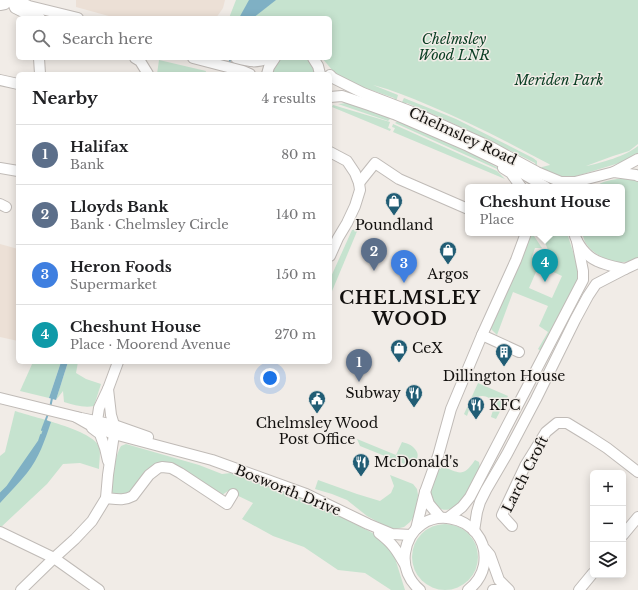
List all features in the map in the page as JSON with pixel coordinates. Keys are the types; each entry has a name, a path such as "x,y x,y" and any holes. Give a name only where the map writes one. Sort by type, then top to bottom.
{"street":[{"path":"0,5 11,0 15,8 34,16"},
{"path":"16,0 29,6 70,16"},
{"path":"40,60 40,72"},
{"path":"138,60 147,72"},
{"path":"203,60 244,66 262,60"},
{"path":"268,72 274,60"},
{"name":"Chelmsley Road","path":"332,77 363,93 420,115 491,147 554,180 561,182 575,182 614,172"},
{"path":"0,80 16,84"},
{"name":"Chelmsley Road","path":"332,97 342,96 369,104 394,114 468,146 513,168 541,184"},
{"path":"468,146 512,174 519,184"},
{"path":"332,153 347,161 355,173 360,190 347,223 334,239"},
{"path":"614,172 638,159"},
{"path":"359,183 375,163 399,179 465,208"},
{"path":"0,168 16,171"},
{"path":"614,172 638,176"},
{"path":"591,184 598,176"},
{"path":"410,590 408,575 404,563 406,544 413,532 452,409 525,236"},
{"path":"413,532 426,522 444,518 462,507 470,497 583,280 584,271 575,236"},
{"path":"576,236 587,254 598,262 633,266"},
{"path":"474,531 480,502 514,440 588,296 596,284 633,266"},
{"path":"482,335 519,352"},
{"path":"109,467 105,448 94,423 117,364"},
{"path":"21,590 92,521 106,498 114,429 110,415 108,389"},
{"name":"Bosworth Drive","path":"0,398 72,416 114,429"},
{"name":"Bosworth Drive","path":"94,423 104,430 127,429 306,494 392,534 413,532"},
{"name":"Larch Croft","path":"512,526 502,515 525,466 546,432 557,423 567,423 607,448 638,472"},
{"path":"106,498 125,500 133,496 149,475 158,468 162,467 171,468 180,473 227,504 233,494"},
{"path":"425,492 429,504 444,518 460,520 474,531 490,555 500,580 509,590"},
{"path":"626,531 638,517"},
{"name":"Bosworth Drive","path":"368,524 389,540 397,550 404,563"},
{"path":"0,532 54,558 99,590"},
{"path":"468,590 476,583 483,569 483,545"},
{"path":"408,575 416,587 420,590"},
{"path":"579,590 590,577"},
{"path":"493,590 498,590"}],"shaded area":[{"path":"76,0 225,0 223,8 217,16 109,16 76,7"},
{"path":"0,244 16,248 16,341 0,337"}],"green space":[{"name":"Chelmsley Wood LNR","path":"236,0 638,0 638,144 629,151 586,166 620,156 633,150 638,146 638,155 629,160 570,178 562,177 544,169 540,170 542,167 550,165 459,118 408,96 373,85 398,95 396,102 394,98 338,77 324,60 332,60 332,16 230,16"},
{"path":"159,60 206,71 206,72 157,72"},
{"path":"280,60 310,60 318,72 272,72"},
{"path":"404,98 456,119 533,158 537,161 536,167 535,163 455,124 407,103 401,104"},
{"path":"346,103 387,117 392,117 388,121 338,104"},
{"path":"333,105 390,122 388,128 391,129 390,131 332,107"},
{"path":"398,121 473,154 507,173 511,177 497,169 395,123"},
{"path":"393,124 497,171 505,179 393,132 395,128 392,127"},
{"path":"617,179 632,179 638,181 638,259 629,262 612,261 596,254 585,242 583,236 625,236 625,184 600,184"},
{"path":"358,229 332,291 332,275 352,230"},
{"path":"531,236 534,236 542,248 535,248 532,257 539,265 529,288 552,298 562,276 551,271 553,262 542,236 568,236 578,267 579,279 542,352 538,349 548,332 539,326 548,306 513,292 497,335 491,329"},
{"path":"32,364 60,364 49,398 20,391"},
{"path":"67,364 78,364 76,373 86,379 101,384 94,406 90,407 75,405 64,402 63,391 56,400"},
{"path":"478,383 508,396 496,419 491,417 493,408 492,401 484,396 475,398 471,404 467,416 464,414"},
{"path":"15,411 62,425 86,435 95,441 100,449 99,469 80,463 63,464 47,484 0,528 0,456 5,452"},
{"path":"357,439 396,455 402,442 404,442 413,447 418,456 413,463 407,465 360,446"},
{"path":"126,444 199,465 222,474 231,473 292,494 321,506 384,539 394,555 405,590 391,590 365,573 338,570 304,547 273,536 242,519 253,503 228,491 222,495 167,465 130,494 115,495 112,492 112,487 115,462 121,446"},
{"path":"475,460 479,462 480,468 458,505 447,510 440,509 435,504 430,492 438,468 441,469 442,466 457,472 464,472"},
{"path":"390,475 413,484 417,489 418,495 415,515 404,527 396,529 387,527 367,516 347,500 315,489 318,480 380,501 391,493 394,486"},
{"path":"438,524 452,524 464,529 473,538 478,550 476,570 469,581 452,590 438,590 426,585 417,576 412,564 412,550 417,538 426,529"}],"water":[{"path":"249,0 276,0 256,16 240,16"},
{"path":"60,364 67,364 56,400 49,398"},
{"path":"46,420 51,422 35,461 24,477 0,503 0,494 7,487 39,441"}],"waterway":[{"path":"50,408 52,398"},
{"path":"42,430 48,414"},
{"path":"0,494 7,487 39,441 41,435"}],"place":[{"name":"Poundland","path":"394,216"},
{"name":"Argos","path":"448,265"},
{"name":"Lloyds Bank","path":"374,271"},
{"name":"Cheshunt House","path":"545,282"},
{"name":"Heron Foods","path":"404,283"},
{"name":"CeX","path":"399,363"},
{"name":"Dillington House","path":"504,367"},
{"name":"Halifax","path":"359,382"},
{"name":"Subway","path":"414,408"},
{"name":"Chelmsley Wood Post Office","path":"317,414"},
{"name":"KFC","path":"476,420"},
{"name":"McDonald's","path":"361,477"}],"district":[{"name":"CHELMSLEY WOOD","path":"410,308"}],"park label":[{"name":"Meriden Park","path":"559,80"}]}
